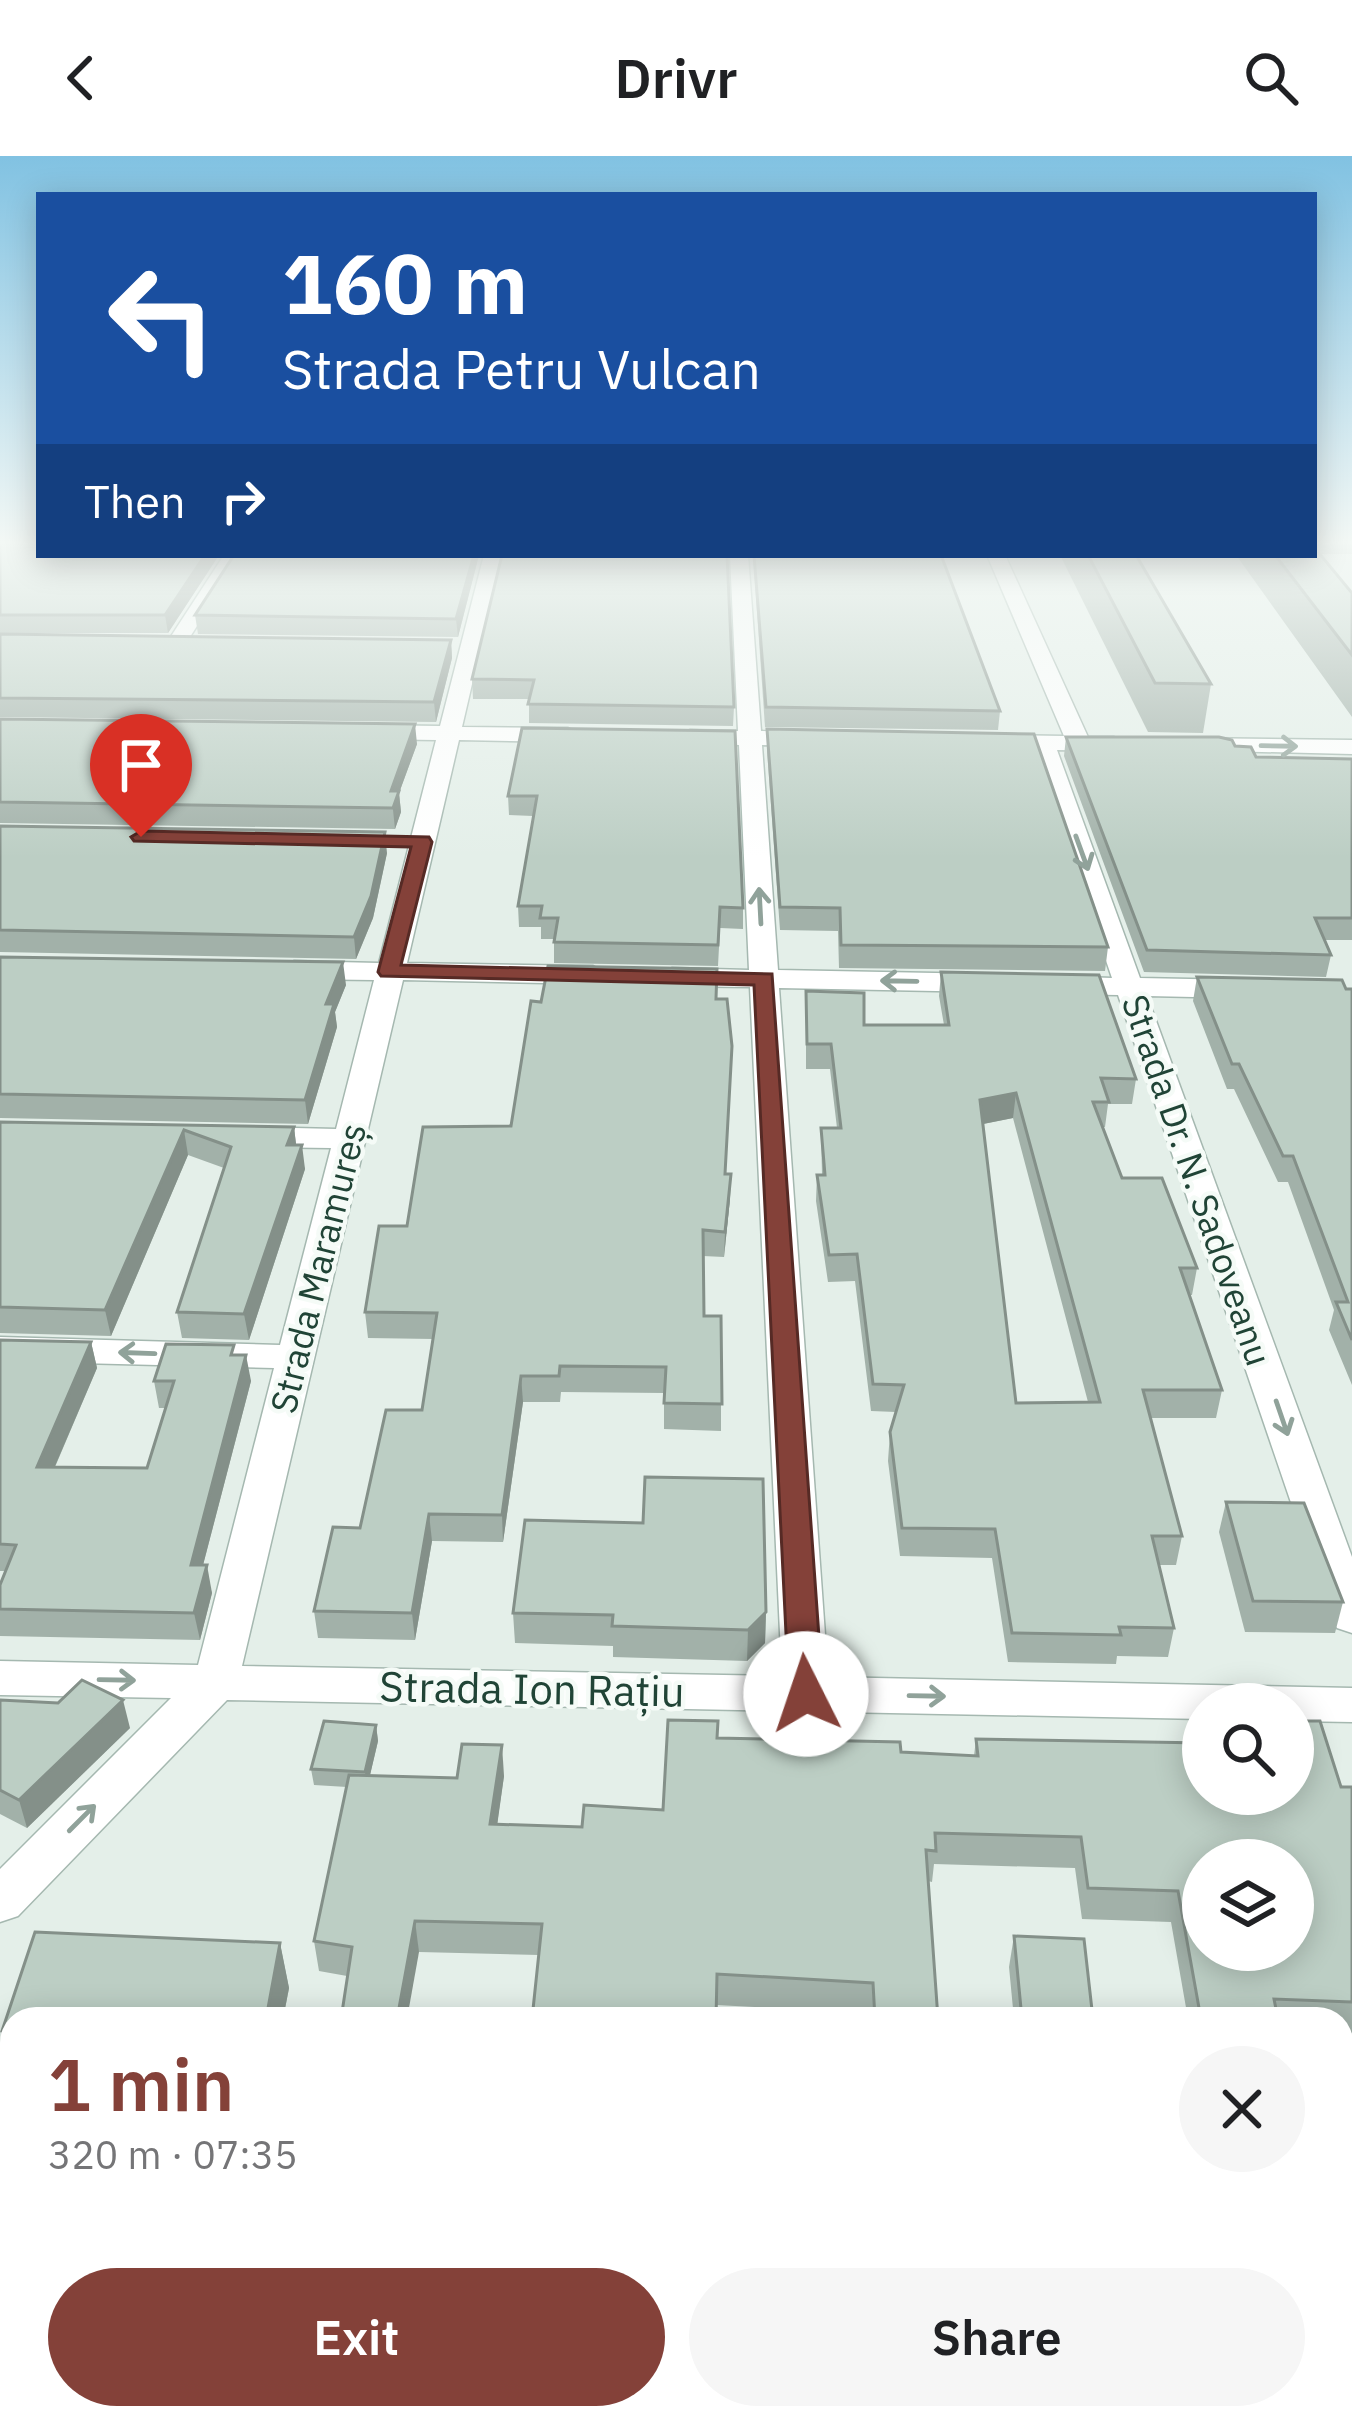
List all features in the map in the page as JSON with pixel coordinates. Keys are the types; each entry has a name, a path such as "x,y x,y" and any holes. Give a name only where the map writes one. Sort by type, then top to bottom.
{"street":[{"name":"Strada Maramureș","path":"216,1682 389,972 411,841 448,733 459,646"},
{"path":"744,646 806,1694"},
{"path":"1036,646 1078,743"},
{"path":"331,731 588,735"},
{"path":"657,736 840,740"},
{"path":"975,742 1348,753"},
{"name":"Strada Dr. N. Sadoveanu","path":"1042,742 1352,1617"},
{"path":"275,970 1263,989"},
{"path":"208,1136 350,1139"},
{"path":"0,1349 296,1357"},
{"name":"Strada Ion Rațiu","path":"0,1678 1352,1705"},
{"path":"0,1901 216,1682"}],"building":[{"path":"0,646 449,646 434,702 0,698"},
{"path":"480,646 731,646 734,707 528,704 534,680 472,679"},
{"path":"761,646 975,646 1000,711 766,707"},
{"path":"1136,646 1189,646 1211,684 1155,683"},
{"path":"0,719 415,724 391,791 399,791 393,808 0,802"},
{"path":"522,728 735,731 743,908 720,907 718,945 554,942 558,918 540,918 542,906 518,906 537,796 508,796"},
{"path":"767,729 1034,734 1108,947 841,945 840,908 780,907"},
{"path":"1066,737 1219,737 1232,740 1235,746 1251,747 1256,757 1352,759 1352,918 1315,918 1331,955 1147,950"},
{"path":"0,826 385,832 371,896 354,937 0,930"},
{"path":"0,957 343,962 326,1004 334,1004 305,1100 0,1094"},
{"path":"548,966 717,969 716,999 727,999 732,1046 725,1174 731,1174 725,1232 703,1230 704,1316 721,1316 722,1404 664,1403 666,1367 560,1366 559,1376 521,1376 502,1515 429,1514 412,1613 314,1611 333,1527 360,1528 386,1410 422,1410 437,1313 365,1312 379,1226 407,1226 423,1127 511,1126 531,1001 541,1002"},
{"path":"941,972 1099,975 1136,1079 1101,1078 1109,1102 1093,1102 1122,1178 1162,1178 1197,1268 1180,1268 1222,1390 1143,1390 1182,1536 1152,1536 1174,1628 1119,1627 1121,1635 1012,1633 995,1529 902,1528 890,1432 904,1385 873,1384 857,1254 829,1255 817,1175 825,1175 821,1128 841,1128 831,1044 807,1044 806,991 864,993 864,1025 949,1025","holes":["1016,1093 1100,1402 1016,1403 980,1100"]},
{"path":"1197,977 1342,980 1346,989 1352,989 1352,1340 1336,1302 1348,1302 1293,1156 1283,1156 1239,1064 1232,1064"},
{"path":"0,1122 294,1127 287,1145 302,1145 244,1314 177,1312 231,1147 184,1130 105,1310 0,1307"},
{"path":"0,1340 91,1342 37,1467 147,1468 174,1381 154,1381 166,1344 234,1345 231,1355 246,1355 191,1565 207,1565 194,1613 0,1609 0,1585 16,1545 0,1544"},
{"path":"645,1477 763,1479 766,1612 748,1630 612,1626 613,1615 513,1613 525,1520 643,1523"},
{"path":"1226,1502 1304,1503 1343,1602 1253,1601"},
{"path":"82,1680 123,1700 19,1800 0,1790 0,1700 58,1703"},
{"path":"668,1720 718,1721 717,1738 900,1742 901,1752 978,1756 976,1739 1182,1743 1182,1815 1314,1815 1314,1721 1320,1721 1341,1787 1352,1787 1352,2002 1274,1999 1276,2007 1199,2007 1192,1971 1314,1971 1314,1839 1182,1839 1182,1913 1178,1891 1088,1888 1081,1837 935,1833 936,1851 926,1850 937,2007 874,2007 873,1983 717,1974 716,2007 533,2007 542,1924 415,1921 399,2007 343,2007 352,1947 314,1941 349,1775 457,1778 462,1744 502,1745 490,1824 582,1827 584,1805 663,1810"},
{"path":"324,1721 376,1725 365,1772 311,1769"},
{"path":"35,1932 280,1943 268,2007 10,2007"},
{"path":"1014,1936 1084,1939 1092,2007 1021,2007"}],"route":[{"path":"141,837 422,842 389,972 764,979 806,1694"}]}
